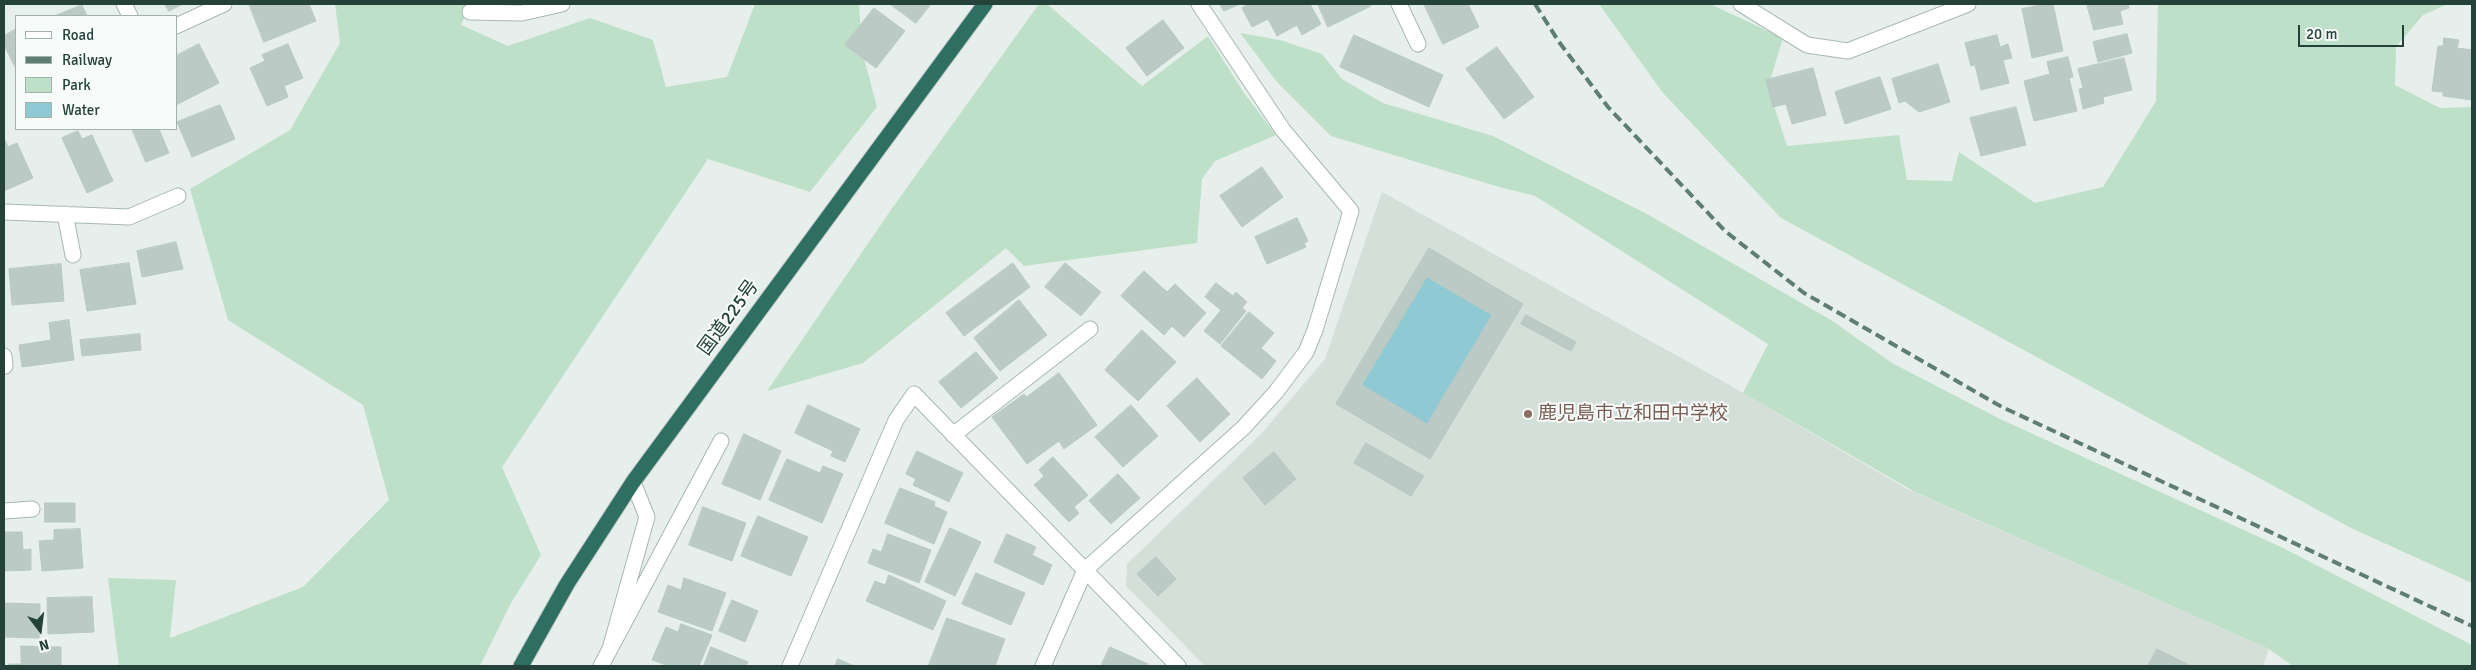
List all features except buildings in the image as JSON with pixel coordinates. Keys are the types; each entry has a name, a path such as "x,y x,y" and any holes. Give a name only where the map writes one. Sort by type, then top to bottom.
{"highway":[{"name":"国道225号","path":"521,666 567,584 633,482 985,4"}],"street":[{"path":"178,25 224,4"},
{"path":"470,12 522,13 562,4"},
{"path":"1043,666 1084,570 1243,428 1276,392 1306,352 1315,330 1351,211 1283,130 1199,4"},
{"path":"1399,4 1418,44"},
{"path":"1741,4 1807,45 1848,51 1968,4"},
{"path":"4,212 129,217 178,196"},
{"path":"65,214 73,255"},
{"path":"953,435 1090,329"},
{"path":"790,666 896,420 914,394 1178,666"},
{"path":"601,666 721,441"},
{"path":"610,649 647,517 633,482"},
{"path":"4,511 32,509"}],"shaded area":[{"name":"鹿児島市立和田中学校","path":"1382,192 1728,384 1905,488 2269,649 2263,666 1205,666 1126,586 1127,564 1261,434 1325,359"}],"green space":[{"path":"335,4 471,4 461,25 508,46 590,18 653,40 666,87 727,77 755,4 859,4 862,51 877,107 810,192 708,159 502,467 541,555 511,603 480,666 119,666 108,578 176,580 170,638 303,587 389,500 363,405 228,320 190,189 290,130 340,43"},
{"path":"1039,4 1047,4 1142,86 1208,36 1244,93 1276,135 1215,161 1202,179 1197,243 1024,266 1006,248 863,363 767,391 893,207"},
{"path":"1599,4 1710,4 1783,38 1768,87 1787,146 1899,135 1907,180 1952,181 1959,152 2035,203 2103,187 2156,101 2158,4 2448,4 2423,15 2396,47 2395,85 2440,108 2472,107 2472,583 2351,528 1781,218 1663,93"},
{"path":"1240,33 1280,40 1322,54 1342,79 1383,103 1493,136 1647,214 1831,320 1892,363 2000,419 2281,547 2472,645 2472,666 2293,666 2269,649 1915,492 1743,393 1768,344 1535,196 1499,187 1331,136 1277,82"}],"water":[{"path":"1427,277 1492,315 1427,424 1362,385"}],"railway":[{"path":"1535,4 1559,42 1608,107 1725,231 1804,293 2002,407 2472,626"}],"place":[{"name":"鹿児島市立和田中学校","path":"1528,414"}]}
